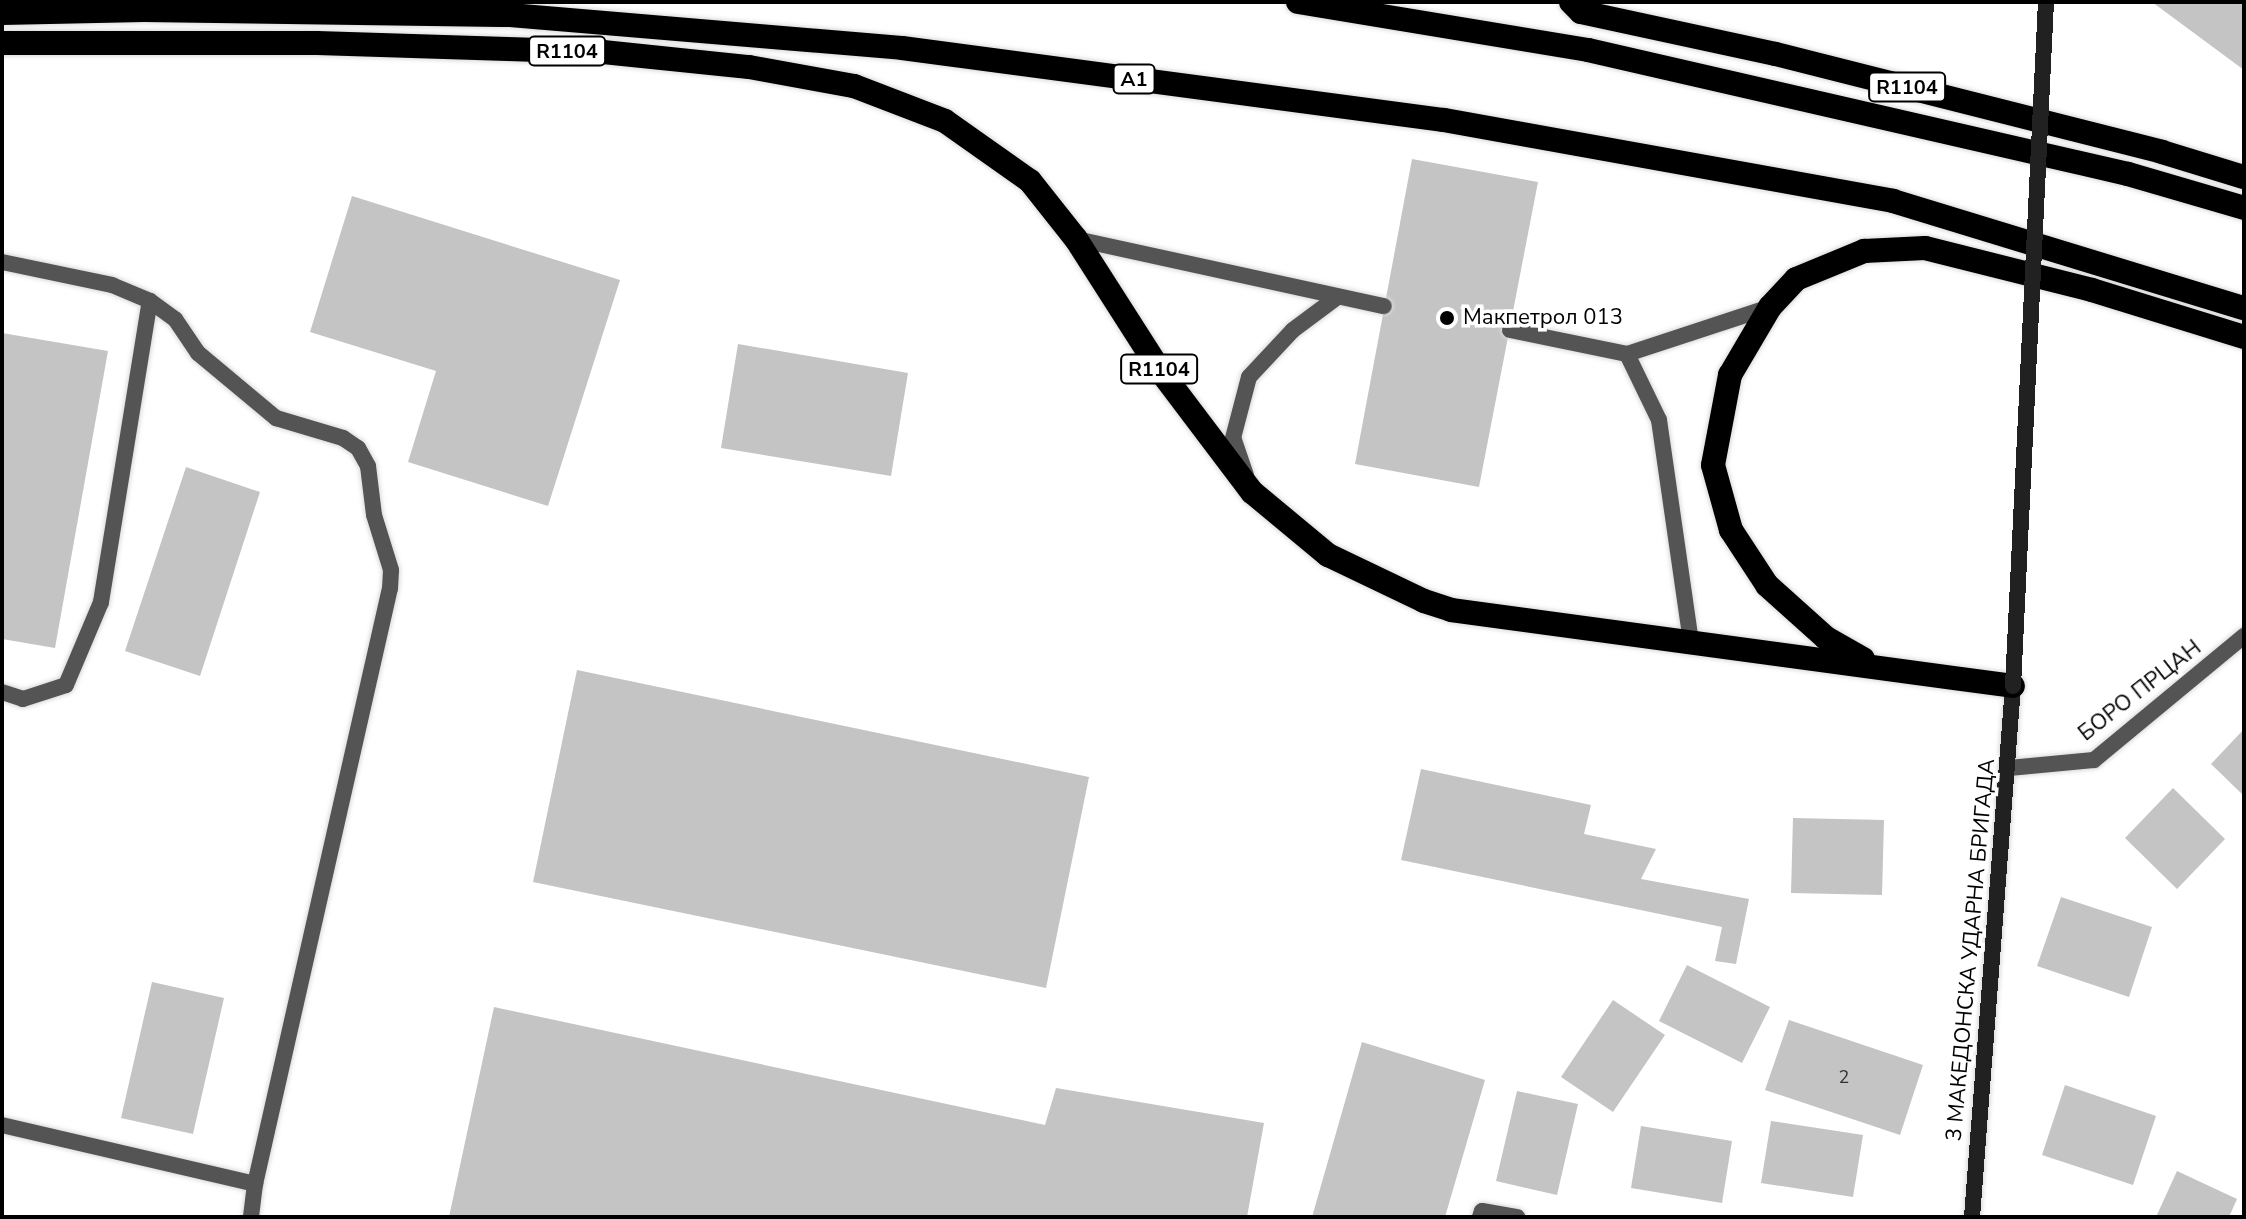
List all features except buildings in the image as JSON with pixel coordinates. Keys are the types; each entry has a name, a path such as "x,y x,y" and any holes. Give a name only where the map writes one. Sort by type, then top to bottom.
{"highway":[{"path":"1298,2 1588,50 2128,174 2244,208"},
{"name":"R1104","path":"1571,2 1581,12 1776,54 2162,152 2244,177"},
{"name":"A1","path":"2,13 144,10 510,15 902,48 1444,120 1893,201 2244,308"},
{"name":"R1104","path":"2,43 317,43 587,52 749,67 854,86 945,121 1030,181 1076,239 1159,369 1252,492 1328,555 1424,601 1451,610 1872,664 2013,686"},
{"name":"R1104","path":"1872,664 1826,638 1767,585 1731,530 1713,465 1730,375 1770,307 1796,279 1864,251 1925,248 2092,290 2244,337"}],"main road":[{"name":"3 МАКЕДОНСКА УДАРНА БРИГАДА","path":"1972,1217 1994,910 2009,768 2046,2"}],"street":[{"path":"1076,239 1384,306"},
{"path":"2,262 112,285 150,301 175,319 198,353 276,418 343,438 358,448 368,466 374,515 391,570 390,588 255,1184 251,1217"},
{"path":"1252,492 1233,438 1249,377 1293,330 1336,298"},
{"path":"2,692 23,699 66,685 101,602 150,301"},
{"path":"1510,330 1627,354 1770,307"},
{"path":"1627,354 1659,420 1691,643"},
{"name":"БОРО ПРЦАН","path":"2009,768 2094,760 2244,636"},
{"path":"2,1125 255,1184"},
{"path":"1480,1217 1482,1211 1517,1217"}],"place":[{"name":"Макпетрол 013","path":"1447,318"}]}
